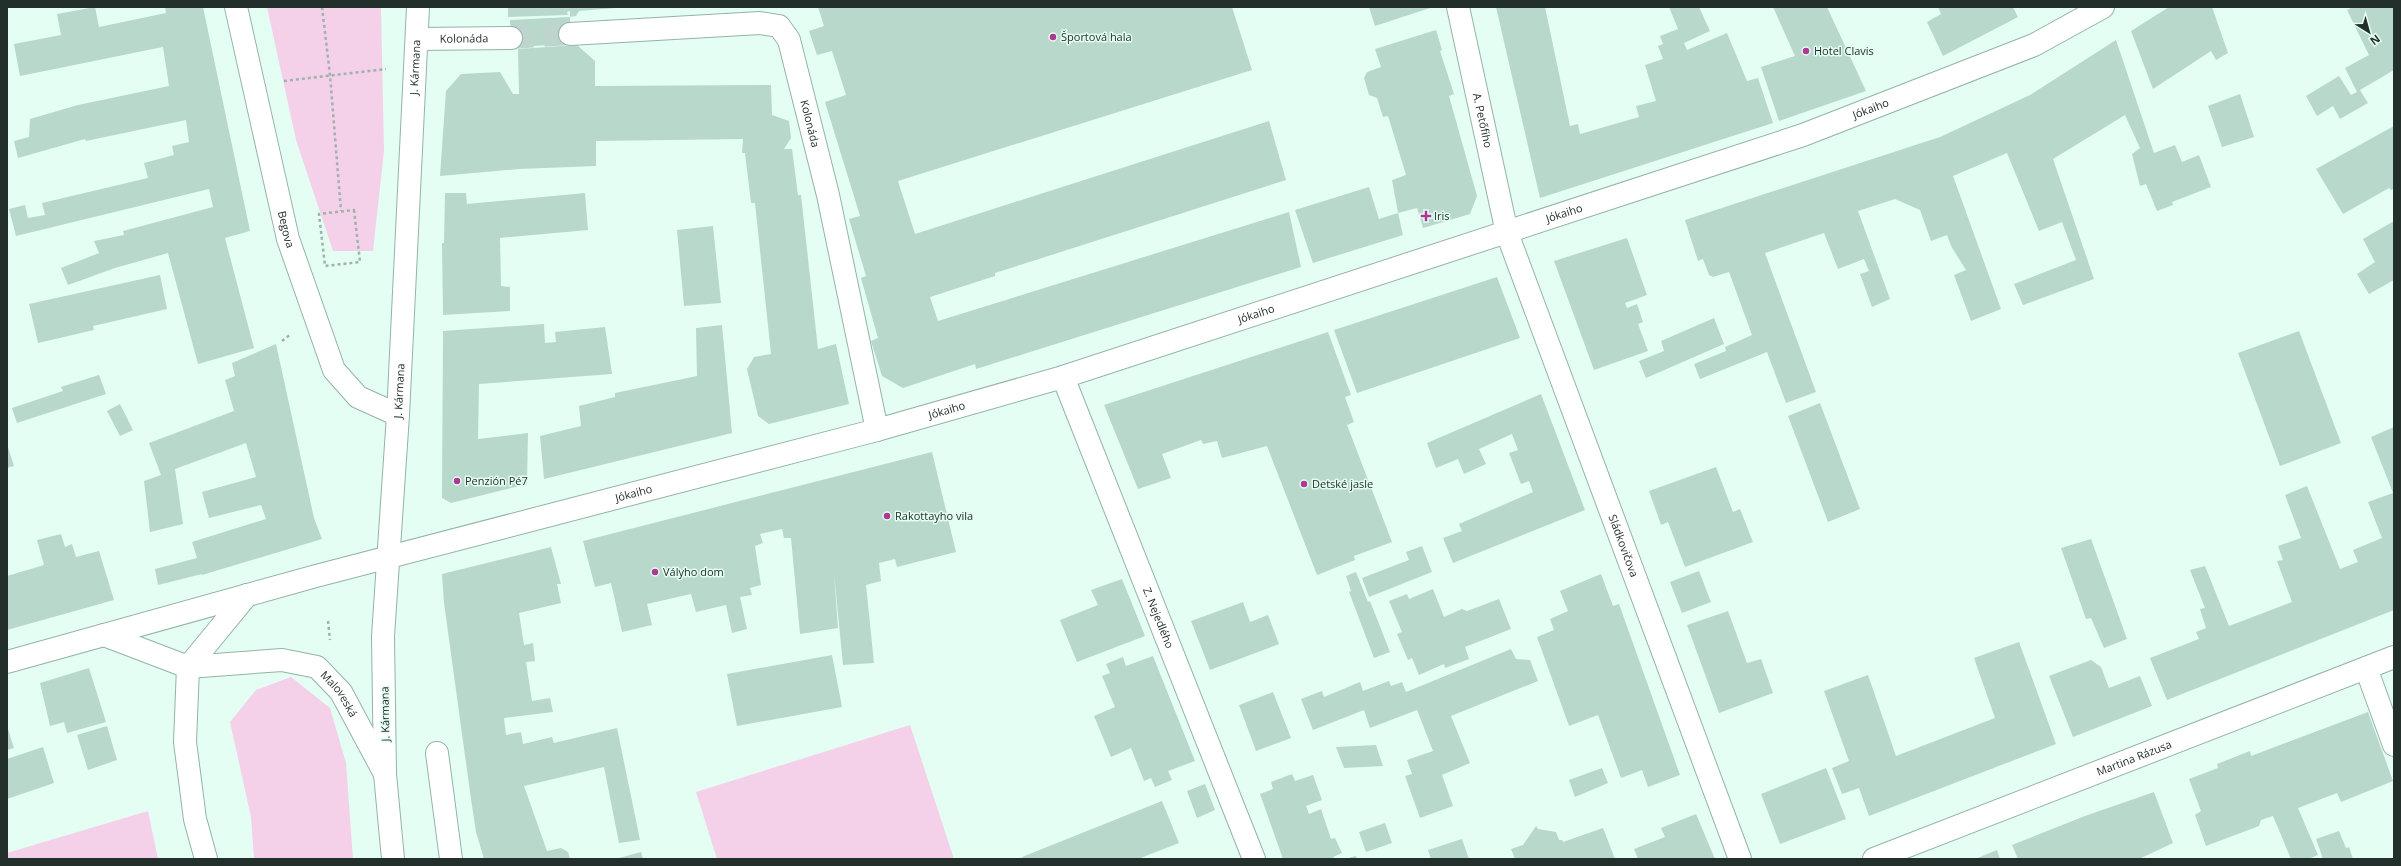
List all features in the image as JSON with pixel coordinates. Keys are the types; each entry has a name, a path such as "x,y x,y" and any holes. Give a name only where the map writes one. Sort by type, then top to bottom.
{"street":[{"name":"Begova","path":"236,7 288,239 334,370 358,397 398,415"},
{"name":"J. Kármana","path":"393,859 385,774 383,636 398,415 418,39 418,7"},
{"name":"A. Petőfiho","path":"1458,7 1507,233"},
{"name":"Jókaiho","path":"388,557 877,430 1064,377 1803,135 2034,45 2103,7"},
{"name":"Kolonáda","path":"570,34 760,23 779,26 789,40 828,196 877,430"},
{"name":"Kolonáda","path":"418,39 511,38"},
{"name":"Sládkovičova","path":"1507,233 1740,859"},
{"name":"Z. Nejedlého","path":"1064,377 1254,859"},
{"path":"7,662 388,557"},
{"path":"206,859 194,819 185,742 188,668 247,595"},
{"name":"Maloveská","path":"104,635 188,668 282,660 317,667 340,692 385,774"},
{"name":"Martina Rázusa","path":"1874,859 2394,657"},
{"path":"2366,668 2394,744"},
{"path":"436,753 451,859"}],"path":[{"path":"322,7 330,75 341,211"},
{"path":"253,86 378,69"},
{"path":"354,210 360,262 325,266 319,214 341,211 354,210"},
{"path":"328,620 330,645"}],"shaded area":[{"path":"267,7 381,7 384,151 373,251 333,251 296,140"},
{"path":"291,677 330,708 346,763 353,859 254,859 251,817 230,722 256,690"},
{"path":"910,725 954,859 717,859 696,792"},
{"path":"148,811 158,859 7,859 7,853"}],"building":[{"path":"95,7 99,27 166,13 165,7 203,7 250,231 225,238 254,348 198,364 168,253 115,268 68,285 61,268 99,253 94,241 124,235 123,231 213,207 209,189 16,236 9,209 25,205 28,218 45,215 42,203 148,178 144,163 174,155 172,146 189,142 186,120 86,141 85,139 18,158 14,141 29,137 30,119 78,105 169,86 163,47 20,76 14,44 61,35 57,14"},
{"path":"508,7 616,8 579,11 576,16 570,17 570,11 567,12 568,15 508,17"},
{"path":"818,7 1232,7 1252,70 898,181 915,234 1269,121 1286,180 995,273 995,276 930,297 938,321 1289,212 1301,267 976,369 975,364 903,388 882,376 871,341 878,338 861,278 866,276 849,219 860,216 825,102 846,95 832,51 817,55 809,31 824,26"},
{"path":"1369,7 1433,7 1375,26"},
{"path":"1496,7 1545,7 1570,126 1578,124 1580,134 1639,117 1636,106 1656,101 1645,65 1663,59 1658,46 1663,44 1660,36 1678,29 1669,7 1699,7 1710,31 1684,43 1687,50 1727,33 1747,81 1758,78 1773,123 1540,198"},
{"path":"1773,7 1827,7 1866,91 1779,121 1761,67 1795,56"},
{"path":"1938,7 2013,7 2018,17 1943,56 1927,22 1941,14"},
{"path":"2169,7 2212,7 2228,53 2216,60 2211,51 2153,89 2131,31"},
{"path":"2353,7 2394,7 2394,70 2360,90 2368,103 2340,119 2333,106 2317,116 2306,96 2339,76 2351,95 2357,92 2345,68 2369,55 2347,10"},
{"path":"570,17 571,44 512,47 510,20"},
{"path":"1436,30 1442,50 1440,51 1454,94 1449,96 1477,196 1470,214 1423,228 1417,208 1398,213 1392,180 1406,175 1388,116 1383,117 1377,98 1369,95 1364,78 1367,72 1381,67 1375,49"},
{"path":"2116,40 2154,153 2175,145 2182,162 2199,155 2211,187 2172,202 2173,205 2157,211 2146,184 2140,186 2132,154 2140,148 2125,115 2053,159 2094,279 2023,305 2014,284 2076,260 2062,222 2039,231 2007,153 1953,176 2001,309 1971,321 1954,275 1966,270 1951,246 1947,235 1931,241 1920,210 1895,199 1858,211 1890,299 1872,307 1860,274 1869,271 1864,259 1838,269 1824,233 1765,253 1816,392 1786,403 1767,352 1700,379 1694,364 1726,351 1725,347 1752,335 1729,272 1713,277 1709,275 1703,259 1698,261 1685,220 1940,137 2030,95"},
{"path":"577,45 595,61 595,86 771,85 772,115 789,121 791,138 784,149 792,149 798,195 801,195 818,349 836,344 849,404 769,424 758,416 747,369 754,357 771,354 755,203 751,203 745,153 742,153 743,139 596,141 596,166 519,169 440,176 446,91 461,74 500,72 513,94 519,94 518,49"},
{"path":"2240,94 2254,137 2222,147 2208,106"},
{"path":"2394,126 2394,189 2391,190 2389,188 2343,214 2316,169"},
{"path":"1369,187 1379,219 1398,213 1403,235 1313,263 1295,210"},
{"path":"445,193 466,193 467,204 585,193 588,230 500,238 501,286 510,287 510,311 443,315 442,243 444,243"},
{"path":"2394,221 2394,280 2369,294 2357,274 2375,262 2363,239"},
{"path":"713,226 721,303 684,306 677,230"},
{"path":"1627,238 1647,295 1625,303 1627,308 1637,304 1643,322 1638,324 1648,351 1594,370 1554,261"},
{"path":"160,275 167,309 93,326 94,330 38,343 29,304"},
{"path":"1497,277 1520,338 1357,393 1334,330"},
{"path":"1714,318 1724,344 1646,378 1639,361 1664,351 1661,341"},
{"path":"544,324 545,343 556,342 555,332 605,327 612,374 479,384 478,439 528,433 527,484 451,503 442,498 443,331"},
{"path":"722,325 732,433 544,479 540,436 581,426 579,406 615,397 615,393 697,376 696,328"},
{"path":"2299,331 2341,443 2280,466 2238,353"},
{"path":"1328,332 1351,395 1345,397 1354,422 1347,425 1392,542 1354,556 1355,560 1317,575 1267,446 1222,458 1217,441 1203,444 1201,440 1162,454 1171,478 1138,489 1104,405"},
{"path":"276,344 314,518 322,539 202,575 158,585 155,569 197,558 192,542 266,519 261,505 209,518 202,492 256,477 246,443 175,469 183,524 150,532 144,481 161,475 149,443 234,411 225,380 235,376 232,363"},
{"path":"99,375 106,394 17,423 12,408 63,391 61,387"},
{"path":"1541,394 1585,510 1453,563 1443,538 1462,531 1459,524 1533,492 1529,481 1521,484 1509,453 1518,450 1512,434 1479,449 1486,464 1464,474 1458,459 1436,468 1427,443"},
{"path":"1820,403 1860,509 1828,522 1788,416"},
{"path":"120,404 133,430 120,436 107,411"},
{"path":"2394,427 2394,610 2167,700 2150,658 2199,639 2196,632 2206,628 2200,609 2205,608 2190,570 2205,566 2229,626 2292,602 2277,561 2283,560 2278,546 2301,538 2285,495 2307,486 2340,569 2358,562 2353,550 2382,538 2368,502 2393,493 2371,437"},
{"path":"7,444 14,466 7,468"},
{"path":"932,452 956,552 897,567 895,559 879,563 881,581 866,585 874,663 843,665 834,573 838,628 800,634 791,538 784,538 782,529 760,534 763,543 755,546 761,585 750,588 752,595 740,597 747,629 732,633 726,605 696,612 691,594 647,604 652,625 622,632 611,583 595,587 583,541"},
{"path":"1716,467 1733,512 1740,509 1753,542 1685,567 1668,522 1661,525 1649,491"},
{"path":"61,534 65,547 72,544 76,557 99,551 114,600 7,630 7,576 44,565 37,540"},
{"path":"2091,539 2127,639 2104,648 2091,618 2086,619 2061,548"},
{"path":"1422,546 1432,572 1369,597 1362,578 1409,560 1406,552"},
{"path":"551,547 561,584 557,584 561,603 519,613 524,645 533,643 535,661 526,662 532,701 550,698 553,712 504,718 506,735 521,732 523,744 552,737 554,743 617,728 640,840 619,843 604,767 524,786 547,851 561,848 568,852 570,859 484,859 476,832 471,799 444,603 442,574"},
{"path":"1699,571 1711,602 1682,613 1670,582"},
{"path":"1356,572 1368,602 1370,601 1390,652 1374,658 1349,592 1351,591 1346,576"},
{"path":"1601,574 1613,606 1619,604 1680,775 1648,787 1642,770 1621,778 1598,715 1569,726 1537,637 1554,630 1550,619 1568,611 1560,591"},
{"path":"1122,579 1145,636 1077,662 1060,620 1098,605 1091,590"},
{"path":"1433,589 1444,617 1462,609 1467,611 1499,599 1511,629 1465,647 1469,659 1445,668 1444,664 1419,675 1412,658 1408,660 1397,634 1402,632 1389,601 1407,594 1409,599"},
{"path":"1243,602 1250,622 1268,615 1279,644 1210,670 1191,621"},
{"path":"1728,611 1747,663 1761,659 1773,693 1719,713 1687,625"},
{"path":"2019,642 2056,744 1869,816 1859,788 1842,794 1832,768 1849,761 1824,691 1868,675 1896,756 1995,718 1974,658"},
{"path":"1511,649 1516,659 1530,660 1538,681 1451,716 1470,763 1442,775 1453,806 1420,818 1405,776 1412,774 1407,760 1433,751 1417,710 1370,728 1364,710 1313,730 1301,699 1322,691 1324,697 1360,682 1363,691 1389,681 1391,686 1402,682 1406,692"},
{"path":"832,655 842,707 737,726 727,674"},
{"path":"1153,656 1195,761 1168,771 1172,780 1155,787 1151,778 1144,781 1131,748 1111,757 1094,716 1115,707 1102,676 1110,673 1106,664 1123,657 1126,666"},
{"path":"2091,660 2101,667 2109,688 2140,676 2152,706 2073,737 2049,676"},
{"path":"89,668 106,722 67,733 64,722 50,726 40,683"},
{"path":"1273,692 1291,738 1256,751 1239,705"},
{"path":"2368,712 2393,781 2341,802 2337,793 2298,808 2318,855 2308,859 2291,859 2273,816 2261,820 2259,826 2206,846 2195,815 2201,811 2189,779 2218,768 2217,764 2250,751 2251,756"},
{"path":"7,726 14,748 7,750"},
{"path":"107,726 117,760 88,770 77,735"},
{"path":"1376,745 1383,766 1344,768 1336,747"},
{"path":"43,747 54,783 7,799 7,759"},
{"path":"1602,768 1608,783 1575,797 1569,780"},
{"path":"1826,768 1846,819 1780,844 1761,794"},
{"path":"1292,774 1295,781 1313,775 1322,800 1306,806 1309,814 1321,809 1331,839 1335,838 1342,853 1333,857 1334,859 1283,859 1260,794 1273,789 1271,782"},
{"path":"1205,784 1215,810 1197,818 1187,791"},
{"path":"2154,792 2173,843 2139,859 2018,859 2012,845 2085,816"},
{"path":"1162,801 1179,843 1138,859 1023,859 1022,857"},
{"path":"1696,814 1715,859 1638,859 1634,849 1665,837 1661,828"},
{"path":"1385,823 1392,843 1366,852 1359,832"},
{"path":"1536,826 1538,829 1556,832 1559,840 1562,840 1563,842 1603,828 1615,859 1515,859 1511,849 1523,845"},
{"path":"2339,831 2346,848 2349,847 2353,859 2323,859 2316,839"},
{"path":"1462,839 1469,859 1431,859 1428,850"},
{"path":"1997,850 2000,859 1975,859"},
{"path":"641,852 643,859 619,859 619,858"},
{"path":"1355,856 1357,859 1346,859"}],"tunnel":[{"path":"511,38 570,34"}],"place":[{"name":"Športová hala","path":"1053,37"},
{"name":"Hotel Clavis","path":"1806,51"},
{"name":"Iris","path":"1426,216"},
{"name":"Penzión Pé7","path":"457,481"},
{"name":"Detské jasle","path":"1304,484"},
{"name":"Rakottayho vila","path":"887,516"},
{"name":"Vályho dom","path":"655,572"}]}
